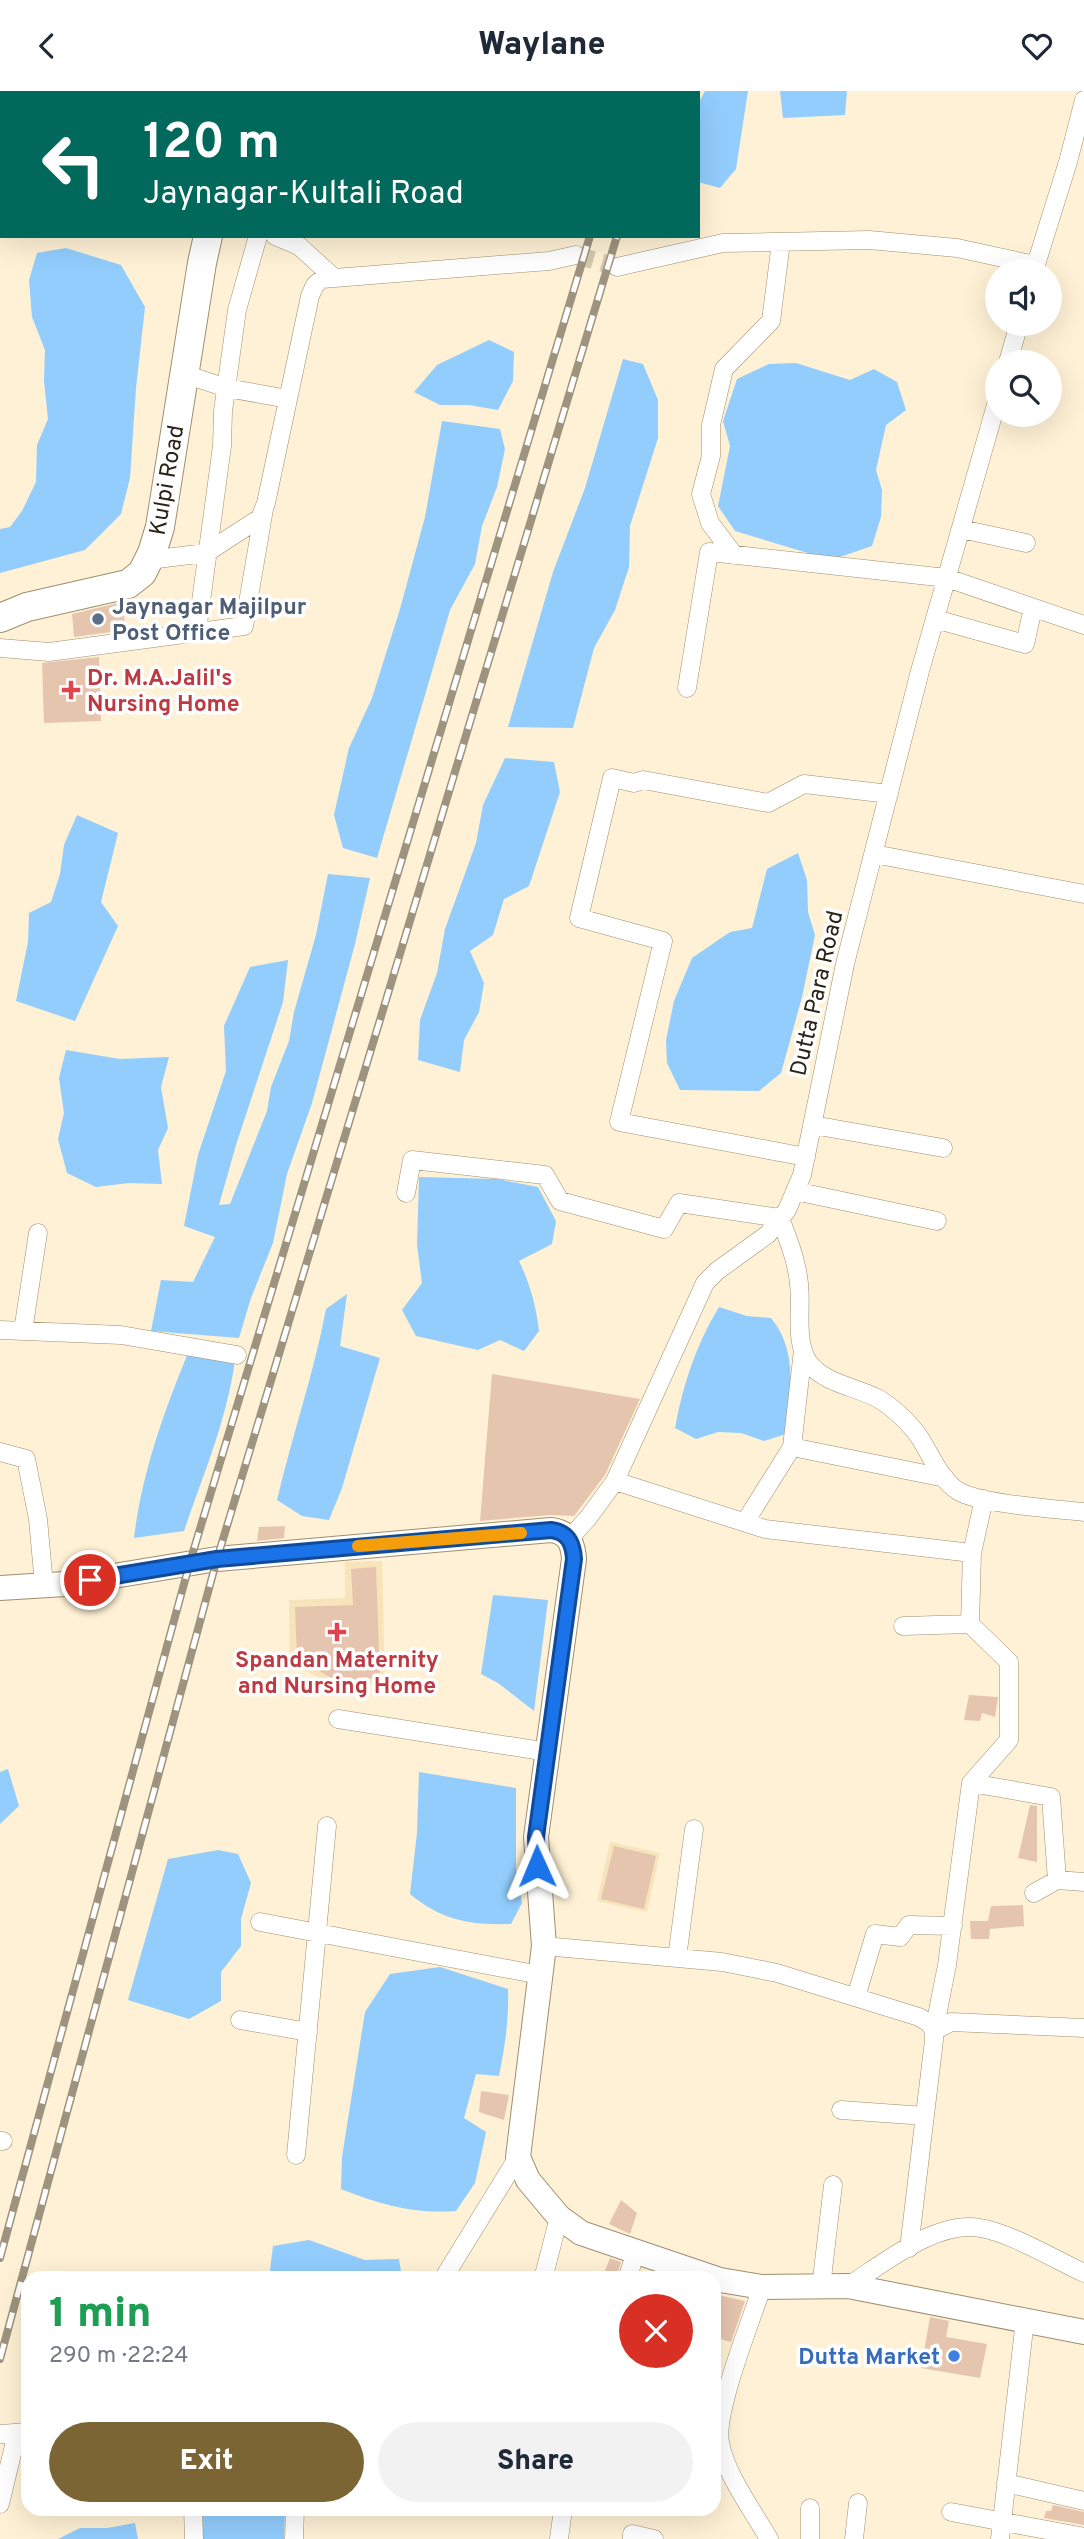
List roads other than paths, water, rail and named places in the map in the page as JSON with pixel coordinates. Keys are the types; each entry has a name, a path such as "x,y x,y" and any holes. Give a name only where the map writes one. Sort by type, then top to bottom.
{"main road":[{"name":"Kulpi Road","path":"0,618 27,607 128,584 142,573 160,527 208,238"},
{"path":"0,1588 65,1584 217,1559 551,1530 561,1531 569,1539 574,1559 536,1837 544,1946 518,2157 528,2180 559,2217 581,2233 636,2252 666,2271"},
{"path":"721,2280 762,2287 848,2286 1084,2332"}],"street":[{"path":"1039,259 1076,164 1084,100"},
{"path":"197,631 237,310 257,238"},
{"path":"280,238 299,246 332,276"},
{"path":"617,267 723,243 869,240 957,248 1000,259"},
{"path":"734,555 710,523 701,494 711,456 711,425 724,369 771,321 781,242"},
{"path":"0,648 50,652 244,626 266,503 310,296 315,285 322,279 332,276 549,261 576,255"},
{"path":"184,374 227,388 288,399"},
{"name":"Dutta Para Road","path":"569,1539 588,1518 614,1481 705,1283 717,1271 768,1234 802,1175 845,964 935,619 990,427"},
{"path":"149,560 206,553 260,518 266,503"},
{"path":"961,529 1026,543"},
{"path":"687,688 709,552 947,578 1084,625"},
{"path":"935,619 1025,644 1033,608"},
{"path":"806,1157 619,1122 663,941 579,918 611,778 634,783 643,780 768,803 804,784 889,794"},
{"path":"874,854 1084,894"},
{"path":"813,1125 943,1148"},
{"path":"406,1193 412,1160 544,1175 560,1201 664,1229 680,1203 780,1217 792,1251 799,1283 803,1350 792,1447 745,1523"},
{"path":"795,1191 937,1221"},
{"path":"23,1331 38,1233"},
{"path":"0,1329 121,1335 237,1355"},
{"path":"803,1350 809,1363 821,1374 878,1399 897,1412 915,1430 945,1478 958,1491 984,1499 1084,1512"},
{"path":"792,1447 945,1478"},
{"path":"0,1452 26,1459 38,1519 44,1585"},
{"path":"614,1481 765,1528 972,1553"},
{"path":"970,1624 972,1553 984,1499"},
{"path":"903,1626 970,1624 1009,1662 1009,1739 971,1783 953,1926 934,2031 909,2248"},
{"path":"338,1719 548,1752"},
{"path":"971,1783 1051,1797 1057,1880"},
{"path":"296,2155 327,1826"},
{"path":"677,1958 694,1829"},
{"path":"1034,1893 1057,1880 1084,1882"},
{"path":"260,1922 540,1975"},
{"path":"856,1997 875,1934 900,1937 909,1925 953,1926"},
{"path":"544,1946 722,1962 778,1973 919,2017 929,2023 934,2031"},
{"path":"240,2020 308,2032"},
{"path":"934,2031 951,2021 1084,2028"},
{"path":"841,2110 925,2116"},
{"path":"448,2271 518,2157"},
{"path":"821,2287 833,2185"},
{"path":"545,2271 559,2217"},
{"path":"848,2286 909,2248 943,2231 962,2227 1000,2233 1084,2273"},
{"path":"630,2271 636,2252"},
{"path":"721,2426 722,2411 762,2287"},
{"path":"1001,2530 1025,2320"},
{"path":"0,2504 15,2433"},
{"path":"721,2444 727,2465 769,2539"},
{"path":"1006,2483 1084,2501"},
{"path":"854,2539 858,2503"},
{"path":"810,2508 810,2539"},
{"path":"951,2512 1001,2530 1084,2537"},
{"path":"193,2516 194,2539"},
{"path":"294,2539 295,2516"},
{"path":"559,2539 562,2516"},
{"path":"632,2539 632,2535 654,2539"}],"water":[{"path":"705,91 748,91 736,169 720,188 700,183 700,100"},
{"path":"780,91 847,91 845,115 783,118"},
{"path":"66,248 121,265 145,307 130,478 121,514 85,550 0,573 0,529 10,527 22,511 36,482 37,445 48,419 44,381 45,350 32,317 29,280 37,253"},
{"path":"489,340 514,352 513,381 498,410 469,405 440,405 414,392 437,365"},
{"path":"623,359 643,364 658,400 658,438 630,526 629,567 615,610 594,648 573,728 508,727 553,572 585,488"},
{"path":"796,363 850,380 874,369 897,382 906,410 886,425 876,470 882,490 881,517 872,546 831,560 735,531 718,506 730,446 723,421 737,379 769,364"},
{"path":"442,421 500,429 505,449 497,487 482,526 475,564 450,610 377,858 343,848 334,815 349,748 372,698 400,609 425,517"},
{"path":"505,758 554,762 560,792 529,886 504,899 493,935 470,951 484,983 479,1012 464,1040 460,1072 418,1060 420,1020 437,973 445,929 476,843 483,805"},
{"path":"77,815 118,833 101,902 118,926 75,1021 16,1001 28,942 29,913 51,902 60,874 64,845"},
{"path":"798,853 807,880 808,912 815,935 802,997 781,1073 759,1091 680,1090 667,1063 666,1040 674,1001 692,958 730,932 752,928 767,869"},
{"path":"328,874 370,878 312,1103 287,1174 273,1243 251,1298 239,1338 151,1331 161,1280 193,1282 215,1237 184,1226 198,1155 226,1071 224,1026 250,967 288,960 283,1002 219,1205 230,1204 267,1111 271,1087 289,1041 294,1012 316,935"},
{"path":"66,1050 120,1059 169,1057 161,1087 168,1128 158,1150 162,1184 129,1183 96,1187 67,1173 58,1139 64,1113 59,1078"},
{"path":"419,1177 497,1179 538,1187 556,1221 552,1244 519,1261 532,1295 539,1331 524,1351 500,1340 478,1350 416,1336 402,1310 422,1283 417,1245"},
{"path":"347,1294 340,1346 380,1358 342,1488 329,1520 302,1516 277,1500 326,1309"},
{"path":"719,1307 747,1316 771,1318 780,1331 789,1358 791,1389 786,1434 764,1441 741,1433 718,1432 696,1439 675,1428 691,1365"},
{"path":"188,1353 235,1360 220,1426 184,1531 134,1538 142,1490 155,1444"},
{"path":"493,1595 548,1600 534,1711 498,1683 481,1674"},
{"path":"8,1769 19,1806 0,1824 0,1772"},
{"path":"419,1772 516,1788 516,1871 522,1903 511,1924 482,1924 445,1916 410,1894 417,1833"},
{"path":"218,1850 238,1854 251,1883 241,1919 241,1946 221,1972 221,2001 189,2019 128,2000 168,1859"},
{"path":"440,1967 508,1989 508,2000 499,2076 476,2074 464,2118 486,2132 475,2183 456,2211 440,2212 397,2207 341,2189 342,2157 365,2012 390,1974"},
{"path":"309,2240 365,2260 399,2259 401,2271 270,2271 273,2246"},
{"path":"202,2516 285,2516 284,2539 203,2539"},
{"path":"135,2523 138,2539 58,2539 80,2528 107,2528"}],"tunnel":[{"path":"576,255 617,267"}],"railway":[{"path":"0,2258 190,1562 589,238"},
{"path":"24,2271 217,1559 616,238"},
{"path":"0,2359 21,2282"}],"place":[{"name":"Jaynagar Majilpur Post Office","path":"98,619"},
{"name":"Dr. M.A.Jalil's Nursing Home","path":"71,690"},
{"name":"Spandan Maternity and Nursing Home","path":"337,1632"},
{"name":"Dutta Market","path":"954,2356"}]}
